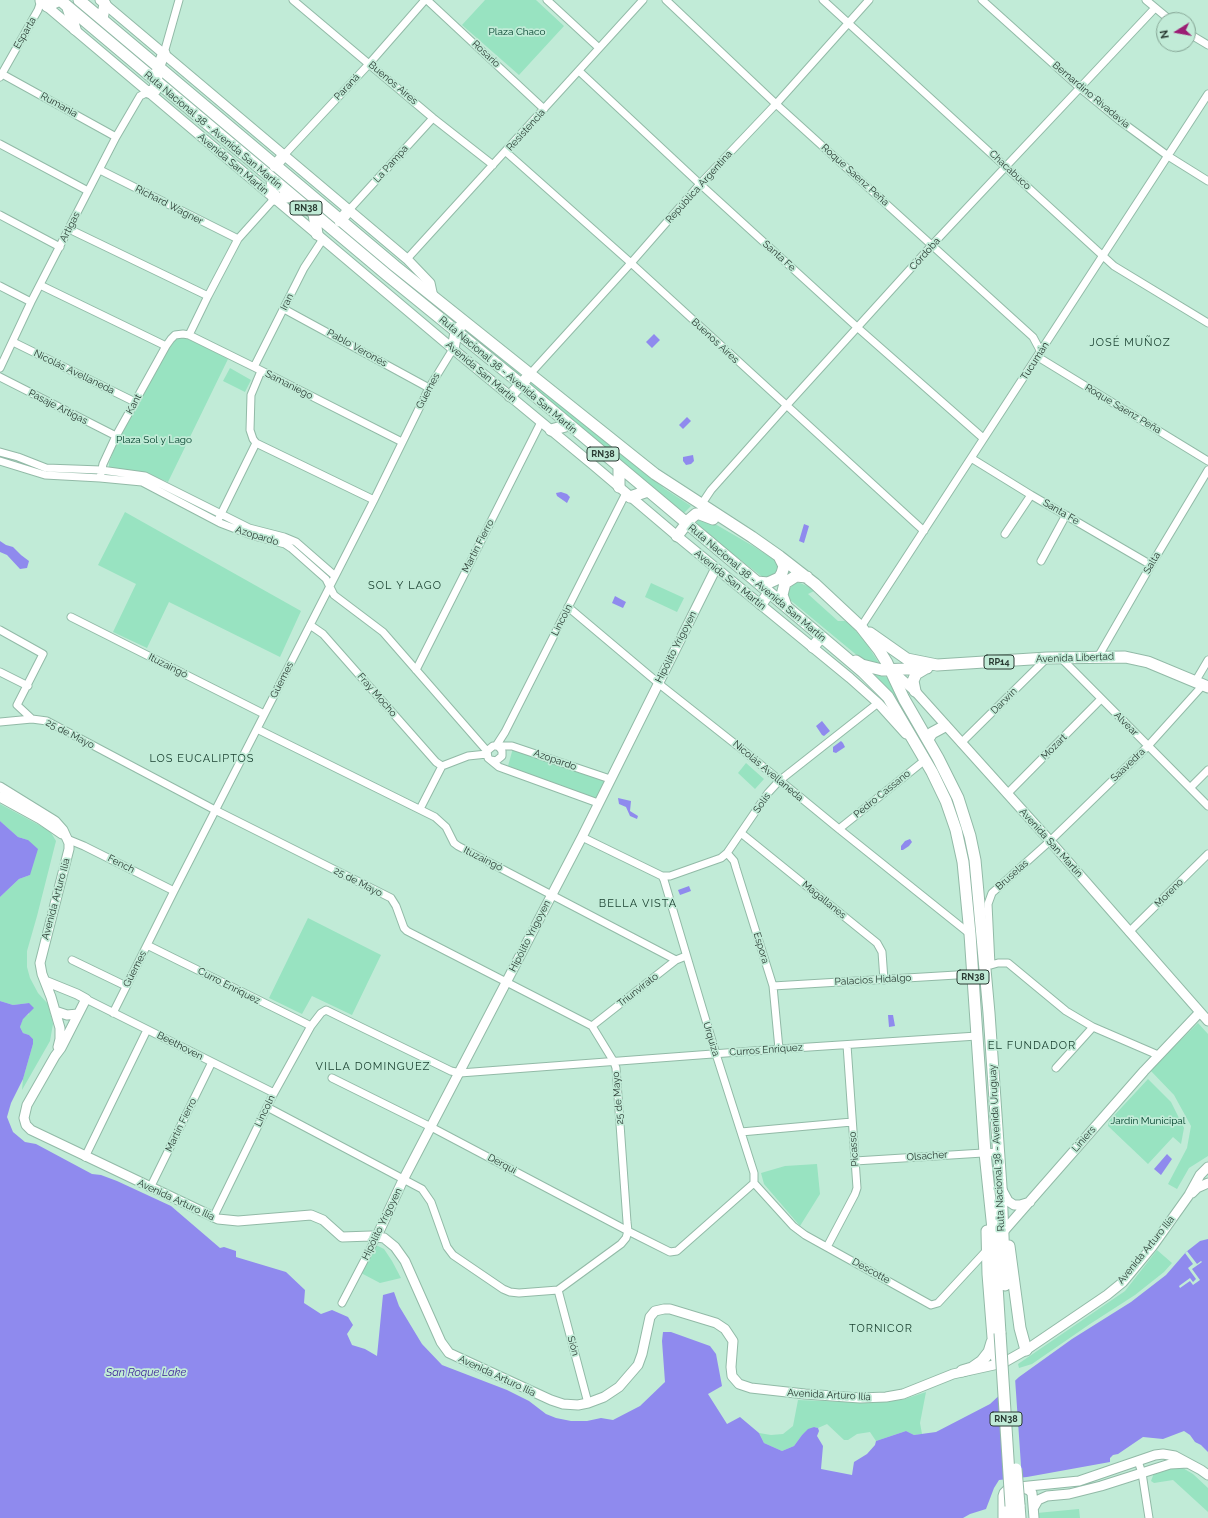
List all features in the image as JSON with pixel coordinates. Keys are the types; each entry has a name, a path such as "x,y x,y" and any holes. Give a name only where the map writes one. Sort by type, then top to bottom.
{"main road":[{"name":"Ruta Nacional 38 - Avenida San Martín","path":"79,0 340,221 655,474 779,556 837,603 861,627 883,656 904,699 928,739"},
{"path":"102,19 104,1"},
{"path":"104,1 284,156 407,259 430,283 433,297"},
{"name":"Ruta Nacional 38 - Avenida San Martín","path":"63,2 155,88 272,179 521,384 648,492 688,521 769,593 863,672 888,697 932,772"},
{"path":"41,3 63,2 75,29"},
{"name":"Avenida San Martín","path":"41,3 155,88 274,199 625,493 813,647 878,703 919,748"},
{"path":"164,53 158,68 155,88 169,84 174,86 200,108 207,108"},
{"path":"275,166 284,156"},
{"path":"272,179 274,199 292,196"},
{"path":"340,221 349,210"},
{"path":"314,214 320,237"},
{"path":"453,349 456,332 464,322"},
{"path":"510,396 530,374"},
{"path":"551,430 569,425"},
{"path":"619,468 625,493 648,492"},
{"path":"677,536 700,505"},
{"path":"688,521 696,514 703,514 734,532 752,537"},
{"path":"757,582 768,583 779,578 784,566 779,556"},
{"name":"Hipólito Yrigoyen","path":"377,1236 403,1180 582,837 716,568"},
{"path":"787,608 782,595 783,586 788,580 796,576 807,578"},
{"path":"761,604 769,593"},
{"name":"Avenida Libertad","path":"861,627 907,659 937,665"},
{"path":"813,647 821,637"},
{"name":"RP14","path":"838,651 862,665 875,669 891,670"},
{"name":"Avenida Libertad","path":"891,670 926,668 937,665 1047,658 1116,657 1136,659 1160,666 1202,685"},
{"path":"914,691 913,682 916,674 926,668"},
{"name":"Avenida San Martín","path":"891,670 914,691 1050,841 1208,1021"},
{"path":"928,739 932,733 945,726"},
{"name":"Ruta Nacional 38 - Avenida Uruguay","path":"928,739 958,798 970,836 978,886 988,996 1004,1230 1000,1332"},
{"name":"Ruta Nacional 38 - Avenida Uruguay","path":"932,772 946,801 960,841 966,880 985,1153 994,1239 1000,1332 1015,1505 1020,1518"},
{"path":"0,787 55,821 63,830 67,839"},
{"path":"0,798 40,819 67,839"},
{"name":"Avenida Arturo Ilía","path":"55,1056 60,1028 41,970 41,960 69,849 67,839"},
{"path":"970,934 977,945 980,978 988,996"},
{"path":"989,1013 992,1008 991,965"},
{"path":"45,981 86,999"},
{"name":"Avenida Arturo Ilía","path":"86,999 61,1048 27,1104 24,1115 28,1128 35,1133 213,1218 238,1222 311,1215 323,1220 342,1237 377,1236 390,1242 400,1252 441,1342 449,1353 556,1403 570,1405 588,1403 611,1393 620,1387 638,1365 642,1354 650,1317 655,1311 664,1309 670,1309 716,1323 725,1329 733,1341 731,1367 732,1376 739,1384 751,1388 805,1394 860,1398 886,1398 904,1394 962,1371 994,1366 1003,1363 1026,1350 1107,1295 1122,1282 1152,1247 1188,1197"},
{"path":"55,1010 67,1015 78,1014"},
{"name":"Liniers","path":"1004,1230 1158,1055 1200,1012"},
{"path":"977,1036 983,1037 985,1040 987,1077 995,1095"},
{"path":"1188,1197 1200,1174 1208,1167"},
{"path":"1188,1197 1197,1188 1208,1183"},
{"path":"1001,1187 1008,1201 1020,1205 1030,1202"},
{"path":"988,1189 987,1250 1000,1332 996,1357 1003,1363"},
{"path":"1004,1230 1020,1328 1026,1350"},
{"path":"962,1371 978,1364 989,1352 992,1343 1000,1332"},
{"path":"1003,1518 1003,1496 1007,1489 1079,1481 1155,1455 1163,1454 1175,1456 1208,1475"},
{"path":"1034,1507 1038,1500 1042,1498 1083,1491 1170,1464 1189,1463"},
{"path":"1019,1487 1029,1490 1032,1493 1034,1518"},
{"name":"Ruta Nacional 38 - Avenida Uruguay","path":"1012,1518 1015,1505"}],"street":[{"path":"164,53 179,0"},
{"name":"Buenos Aires","path":"293,0 433,118 493,165"},
{"name":"Paraná","path":"284,156 426,0"},
{"name":"Rosario","path":"426,0 544,109"},
{"path":"547,0 599,48"},
{"name":"Resistencia","path":"407,259 643,0"},
{"name":"Roque Saenz Peña","path":"666,0 776,104 1033,337 1039,355 1208,461"},
{"name":"Chacabuco","path":"824,0 1114,266 1208,323"},
{"name":"República Argentina","path":"530,374 631,263 700,184 776,104 869,0"},
{"name":"Bernardino Rivadavia","path":"982,0 1080,88 1119,120 1168,156 1208,181"},
{"path":"1146,0 1160,12"},
{"name":"Esparta","path":"1,75 41,3"},
{"name":"Córdoba","path":"700,505 711,490 932,245 1155,8"},
{"path":"1196,38 1208,45"},
{"name":"Santa Fe","path":"579,71 858,328 983,438"},
{"name":"Rumania","path":"1,75 116,137"},
{"name":"Artigas","path":"1,364 13,342 31,302 116,137 140,96 155,88"},
{"name":"Tucumán","path":"861,627 1208,94"},
{"name":"La Pampa","path":"349,210 433,118"},
{"path":"0,144 88,191"},
{"name":"Buenos Aires","path":"506,152 631,263 924,531"},
{"name":"Richard Wagner","path":"100,170 238,239"},
{"path":"189,335 238,239 274,199"},
{"path":"0,215 60,247"},
{"path":"69,229 208,296"},
{"name":"Iran","path":"254,367 320,237"},
{"path":"40,285 166,346"},
{"path":"0,286 31,302"},
{"name":"Pablo Veronés","path":"284,308 429,388"},
{"name":"Kant","path":"101,474 116,436 166,346 175,335"},
{"name":"Samaniego","path":"175,335 189,335 402,442"},
{"name":"Nicolás Avellaneda","path":"13,342 135,402"},
{"name":"Güemes","path":"113,1013 374,500 429,388 453,349"},
{"path":"262,371 251,395 250,430 252,440 374,500"},
{"name":"Pasaje Artigas","path":"0,377 116,436"},
{"name":"Martín Fierro","path":"416,670 541,422"},
{"path":"217,522 256,443"},
{"name":"Azopardo","path":"0,452 46,468 101,474 145,476 249,528 284,537 296,542 335,576"},
{"name":"Santa Fe","path":"971,458 1150,565"},
{"name":"Azopardo","path":"0,461 45,475 101,474 142,482 217,522 254,536 285,544 326,579 334,595 383,632 499,767 598,803"},
{"name":"Salta","path":"1098,657 1150,565 1208,470"},
{"name":"Lincoln","path":"498,746 625,493"},
{"path":"1005,534 1031,495"},
{"path":"1041,560 1066,515"},
{"name":"Nicolás Avellaneda","path":"568,608 658,683 970,934"},
{"name":"Ituzaingó","path":"71,617 264,714"},
{"name":"Fray Mocho","path":"310,624 323,634 436,762 442,766"},
{"path":"0,630 44,654 17,705 32,719"},
{"name":"Darwin","path":"961,743 1047,658"},
{"name":"Alvear","path":"1061,658 1208,806"},
{"name":"Saavedra","path":"1050,841 1148,746 1202,685 1208,660"},
{"path":"0,672 28,686"},
{"name":"Mozart","path":"1007,794 1101,699"},
{"name":"Solís","path":"662,876 670,876 716,861 727,853 768,794 780,781 878,703"},
{"name":"25 de Mayo","path":"0,722 32,719 47,721 215,810 391,898 394,900 402,924 407,931 592,1026 614,1062 616,1068 628,1231"},
{"name":"Ituzaingó","path":"257,729 435,817 443,824 454,843 458,846 676,960"},
{"path":"420,809 442,766 468,756 488,755 496,761 501,759 502,751 498,746 491,746 488,755"},
{"name":"Azopardo","path":"498,746 512,746 610,779"},
{"name":"Pedro Cassano","path":"839,829 925,760"},
{"path":"1190,788 1208,770"},
{"name":"Magallanes","path":"741,833 877,943 882,952 884,980"},
{"path":"582,837 662,876"},
{"name":"Fench","path":"67,839 174,891"},
{"name":"Bruselas","path":"991,965 988,914 989,899 992,893 1050,841"},
{"name":"Espora","path":"727,853 734,861 773,986 779,1049"},
{"name":"Moreno","path":"1130,932 1208,854"},
{"name":"Urquiza","path":"662,876 666,885 716,1054 742,1132 754,1173 754,1183"},
{"name":"Curro Enriquez","path":"147,945 311,1026"},
{"name":"Triunvirato","path":"592,1026 676,960 686,956"},
{"path":"72,960 126,986"},
{"path":"991,965 998,962 1008,963 1066,1011 1093,1027 1158,1055"},
{"name":"Palacios Hidalgo","path":"773,986 973,974"},
{"name":"Beethoven","path":"86,999 274,1093"},
{"name":"Lincoln","path":"213,1218 274,1093 311,1026 321,1013 326,1010 451,1071 460,1073"},
{"path":"1056,1068 1093,1027"},
{"path":"85,1157 147,1030"},
{"name":"Curros Enriquez","path":"460,1073 977,1036"},
{"name":"Picasso","path":"827,1247 856,1194 857,1188 847,1045"},
{"name":"Martín Fierro","path":"150,1188 212,1062"},
{"name":"Derqui","path":"332,1078 431,1127 670,1252 677,1251 754,1183"},
{"path":"268,1107 422,1189 429,1197 447,1247 453,1255 503,1289 510,1292 519,1293 558,1290 622,1244 628,1231"},
{"path":"742,1132 852,1122"},
{"name":"Olsacher","path":"855,1161 999,1152"},
{"name":"Descotte","path":"754,1183 794,1226 809,1238 933,1305 938,1303 987,1250"},
{"name":"Hipólito Yrigoyen","path":"342,1303 377,1236"},
{"name":"Sión","path":"558,1290 588,1403"},
{"path":"1138,1461 1142,1473 1149,1518"}],"green space":[{"name":"Plaza Chaco","path":"485,0 536,0 564,26 519,75 462,25"},
{"path":"462,328 520,372 519,375 517,375 462,330"},
{"name":"Plaza Sol y Lago","path":"187,337 228,359 168,482 143,472 109,468 109,463 118,439 174,339"},
{"path":"230,368 251,380 245,392 223,381"},
{"path":"532,382 665,489 691,506 683,514 530,385"},
{"path":"125,512 301,611 280,657 169,602 147,648 113,632 136,584 98,565"},
{"path":"703,517 779,563 778,574 765,579 697,526 696,520"},
{"path":"651,583 684,598 677,612 645,597"},
{"path":"795,583 800,583 814,591 808,594 838,621 845,621 849,623 866,643 879,663 867,661 859,657 789,599 787,594 788,590"},
{"path":"874,674 889,679 953,796 971,854 978,936 975,934 968,856 964,838 951,800 929,754 898,704"},
{"path":"513,748 610,779 598,803 508,766"},
{"path":"746,763 764,779 755,789 738,773"},
{"path":"0,804 50,831 56,841 27,951 27,967 30,978 38,993 48,1004 53,1024 50,1041 22,1090 23,1079 33,1044 33,1039 29,1035 23,1033 20,1027 23,1018 29,1014 29,1003 13,1005 0,1001 0,897 19,879 30,875 28,840 18,837 0,821"},
{"path":"308,918 381,955 352,1015 312,996 302,1014 269,998"},
{"path":"1198,1023 1208,1034 1208,1156 1189,1168 1177,1189 1168,1184 1187,1148 1191,1126 1174,1095 1150,1070"},
{"name":"Jardín Municipal","path":"1148,1079 1171,1102 1184,1128 1181,1144 1173,1137 1148,1164 1108,1126 1109,1121"},
{"path":"817,1164 820,1194 800,1226 764,1184 761,1173 785,1166"},
{"path":"374,1245 384,1249 401,1278 380,1283 361,1273"},
{"path":"1157,1250 1172,1263 1164,1272 1135,1295 1032,1364 1019,1368 1018,1364 1125,1291"},
{"path":"926,1392 920,1423 922,1434 914,1435 906,1431 876,1441 870,1432 857,1434 848,1440 844,1440 827,1424 818,1428 814,1427 802,1435 794,1446 782,1451 764,1443 759,1433 771,1435 783,1434 793,1426 798,1400 849,1402 902,1400"},
{"path":"1181,1467 1193,1474 1208,1488 1208,1512 1173,1480 1154,1483 1151,1481 1154,1473"},
{"path":"1079,1509 1080,1518 1037,1518 1037,1513"}],"water":[{"path":"654,334 660,340 652,348 646,342"},
{"path":"687,417 691,421 683,429 679,425"},
{"path":"693,455 694,461 691,464 686,465 683,461 683,457"},
{"path":"561,492 570,497 567,503 557,496 556,493"},
{"path":"804,524 809,526 804,543 799,541"},
{"path":"0,541 13,547 29,561 27,568 20,569 7,555 0,552"},
{"path":"615,596 626,602 623,608 612,603"},
{"path":"822,721 830,731 824,736 816,726"},
{"path":"841,741 845,747 836,753 833,752 833,747"},
{"path":"618,798 631,801 630,811 638,816 637,819 630,816 626,807 619,804"},
{"path":"0,821 18,837 28,840 38,849 30,875 19,879 0,897"},
{"path":"910,839 912,842 909,846 901,850 901,846 905,841"},
{"path":"689,886 691,891 680,895 678,890"},
{"name":"San Roque Lake","path":"0,1001 13,1005 29,1003 34,1008 23,1019 20,1027 23,1033 29,1035 33,1039 33,1044 23,1079 11,1103 7,1117 13,1132 25,1142 36,1144 92,1174 101,1175 117,1181 171,1206 220,1248 224,1247 236,1251 236,1257 286,1272 305,1290 304,1303 321,1314 332,1310 348,1317 353,1325 347,1334 352,1345 365,1349 377,1356 383,1295 394,1292 399,1306 422,1344 442,1365 507,1390 529,1401 546,1414 556,1418 571,1421 587,1421 601,1418 613,1420 640,1406 665,1382 662,1341 663,1332 671,1332 710,1346 716,1354 722,1386 708,1394 727,1424 740,1417 759,1433 764,1443 782,1451 794,1446 808,1429 814,1427 818,1428 819,1431 817,1436 823,1446 821,1469 852,1475 854,1462 867,1454 875,1445 876,1441 906,1431 914,1435 936,1432 990,1404 1019,1377 1072,1339 1131,1302 1166,1275 1186,1252 1200,1241 1208,1239 1208,1452 1184,1431 1163,1439 1143,1437 1118,1454 1113,1455 1110,1458 1110,1462 1027,1477 999,1480 994,1488 986,1509 963,1518 0,1518"},
{"path":"888,1015 893,1015 895,1026 889,1027"},
{"path":"1167,1154 1172,1159 1161,1175 1154,1169"}],"pier":[{"path":"1187,1251 1197,1264 1201,1261 1202,1262 1192,1269 1200,1280 1193,1285 1190,1281 1180,1288 1179,1286 1190,1278 1193,1282 1196,1279 1188,1268 1193,1264 1185,1253"},
{"path":"1015,1378 1022,1480 1005,1481 999,1393"}],"district":[{"name":"JOSÉ MUÑOZ","path":"1130,343"},
{"name":"SOL Y LAGO","path":"405,586"},
{"name":"LOS EUCALIPTOS","path":"202,759"},
{"name":"BELLA VISTA","path":"638,904"},
{"name":"EL FUNDADOR","path":"1032,1046"},
{"name":"VILLA DOMINGUEZ","path":"373,1067"},
{"name":"TORNICOR","path":"881,1329"}]}
